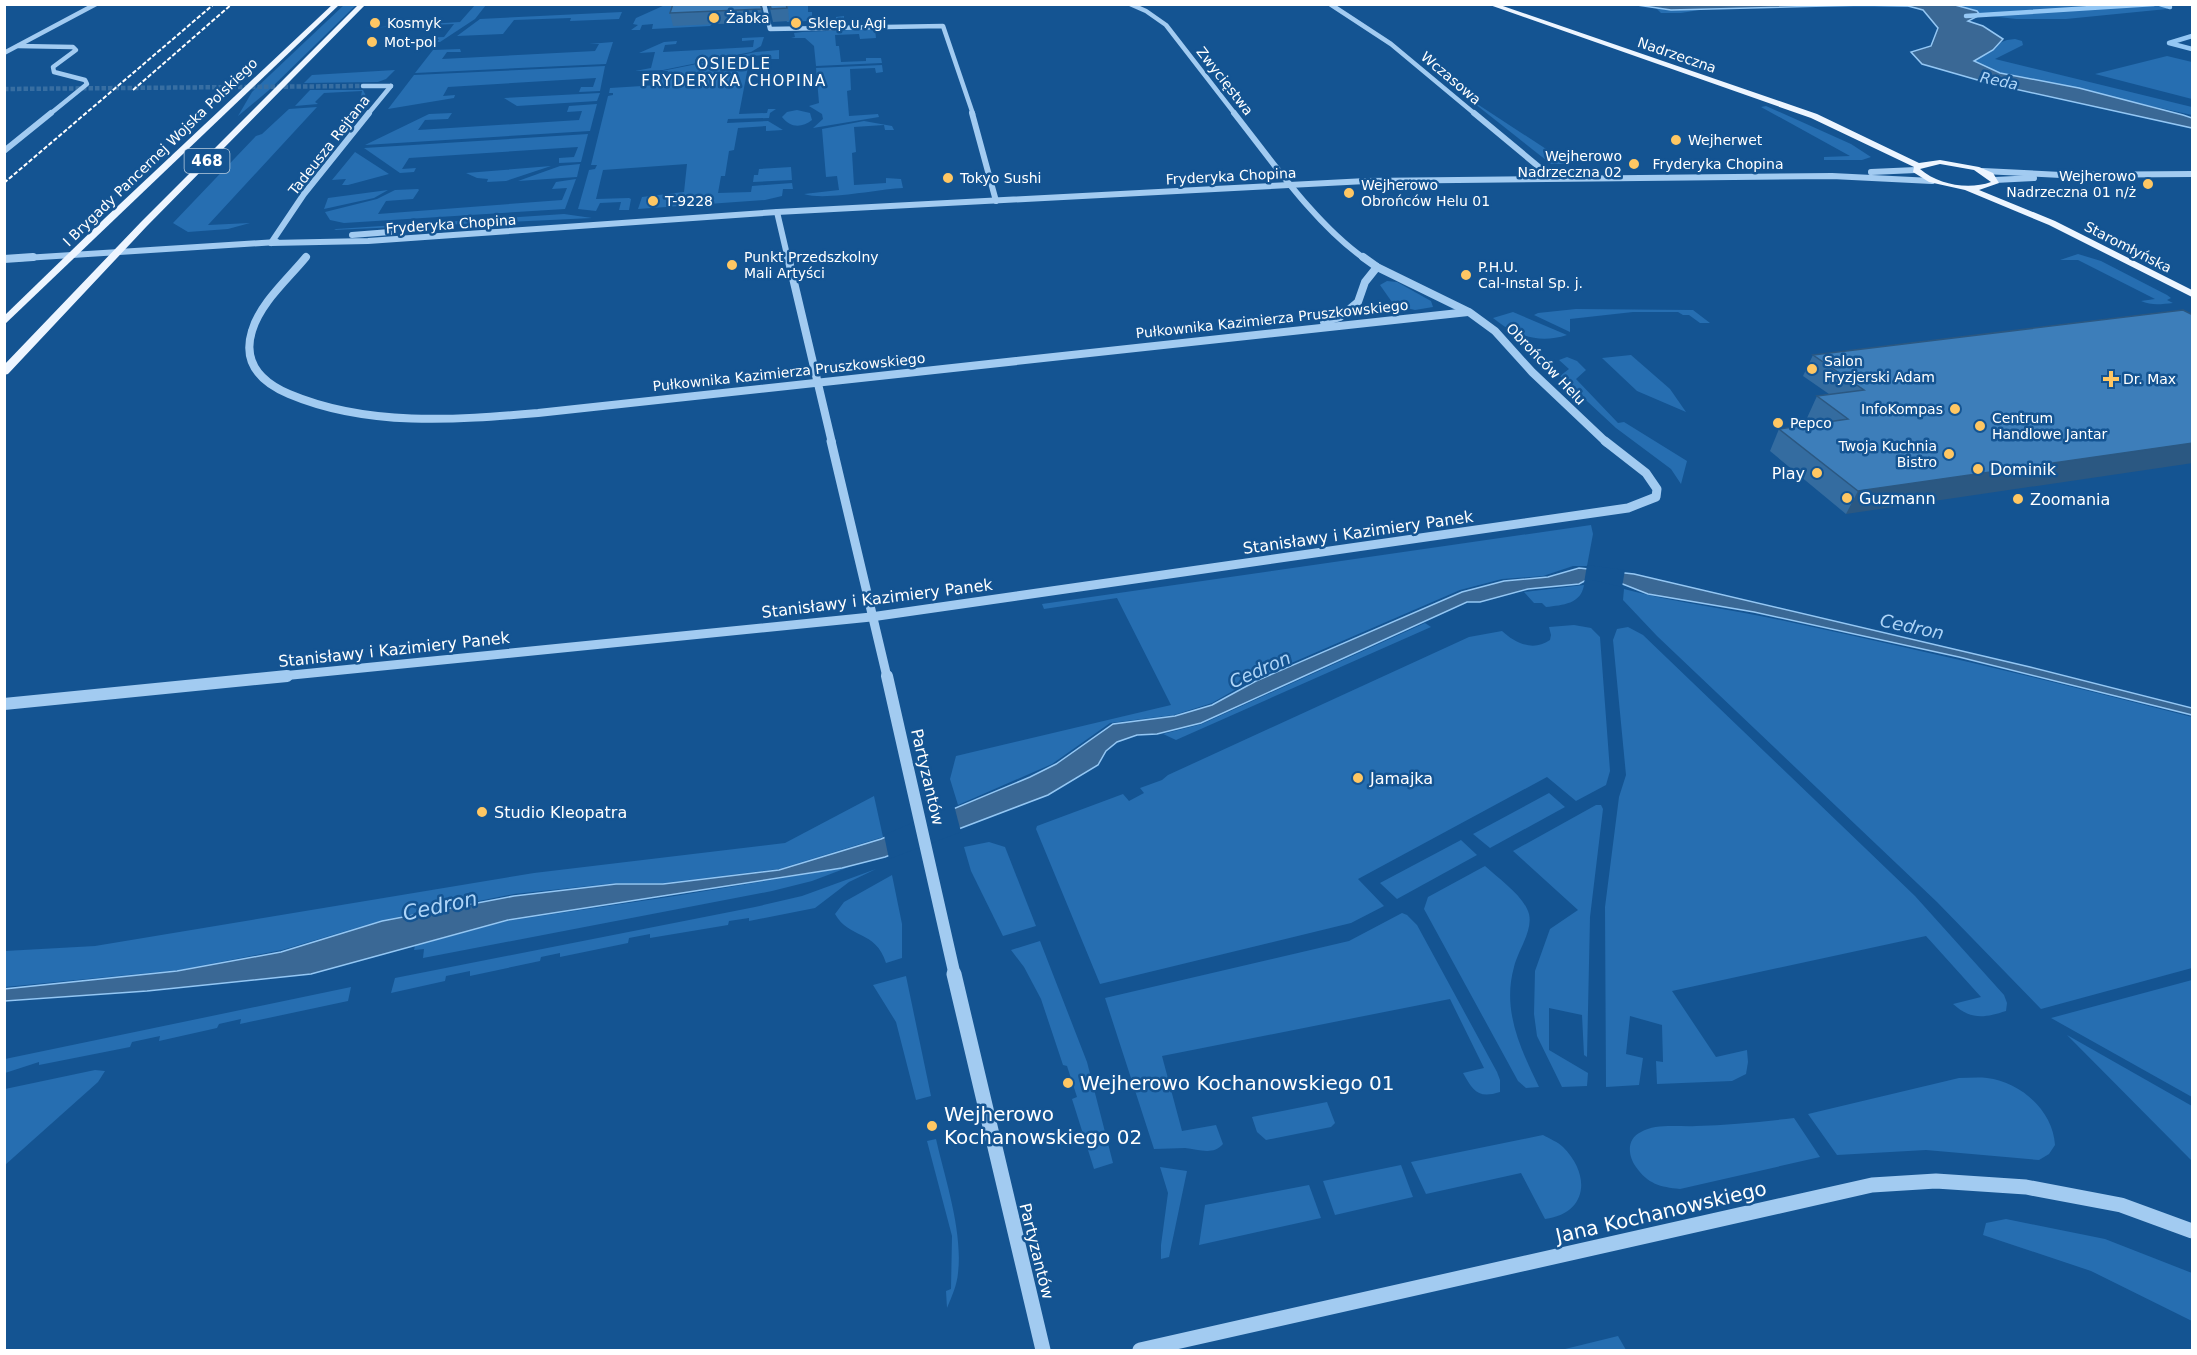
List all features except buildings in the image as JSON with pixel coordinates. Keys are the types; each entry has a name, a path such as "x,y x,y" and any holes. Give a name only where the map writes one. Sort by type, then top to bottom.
{"main road":[{"name":"I Brygady Pancernej Wojska Polskiego","path":"4,322 72,254 337,4"},
{"name":"468","path":"4,372 117,252 363,4"},
{"name":"Nadrzeczna","path":"1490,4 1814,116 1854,134 1917,168 1932,180"},
{"name":"Nadrzeczna","path":"1854,134 1908,152"},
{"path":"1919,155 1983,171"},
{"path":"1917,168 1940,162"},
{"name":"Staromłyńska","path":"1983,171 1992,183 2052,224"},
{"path":"1932,180 1965,187 1992,183"},
{"name":"Staromłyńska","path":"1965,187 2052,224 2193,294"}],"street":[{"path":"4,53 96,4"},
{"path":"764,4 770,29 943,26 970,108 996,201"},
{"name":"Zwycięstwa","path":"1130,4 1146,11 1166,26 1291,184"},
{"name":"Wczasowa","path":"1330,4 1391,44 1551,177"},
{"path":"4,151 87,84 85,80 54,72 53,67 76,50 73,47 18,46"},
{"name":"Tadeusza Rejtana","path":"271,243 304,194 391,86 363,86"},
{"name":"Fryderyka Chopina","path":"1832,176 1917,168"},
{"path":"1983,171 2061,175 2193,174"},
{"path":"1992,183 2061,175"},
{"name":"Fryderyka Chopina","path":"4,259 271,243 368,241 777,212 1291,184 1551,177 1832,176 1932,180"},
{"name":"Obrońców Helu","path":"1291,184 1347,246 1377,267 1469,312 1495,331 1532,372 1596,434"},
{"name":"Partyzantów","path":"777,212 912,783 980,1091 1043,1350"},
{"name":"Pułkownika Kazimierza Pruszkowskiego","path":"306,256 252,328 250,361 256,372 266,382 297,398 342,413 423,417 489,417 1469,312"},
{"path":"1308,328 1340,316 1358,302 1365,282 1377,267"},
{"name":"Stanisławy i Kazimiery Panek","path":"4,704 871,616 1628,508 1656,498 1657,489 1646,473 1596,434"},
{"name":"Jana Kochanowskiego","path":"1140,1350 1872,1185 1936,1181 2026,1187 2121,1205 2193,1230"}],"shaded area":[{"path":"344,5 356,5 268,91 238,116 252,92"},
{"path":"475,5 486,5 475,19 440,42 437,42 439,39 423,43 417,38 444,37 454,24 364,28 460,22"},
{"path":"665,5 731,5 710,26 652,29 653,24 642,25 640,30 631,30 638,25 633,24 636,18"},
{"path":"780,5 808,5 808,12 812,12 812,20 836,19 836,17 844,16 844,24 808,25 808,21 787,22"},
{"path":"1653,5 2168,5 2167,9 2066,19 2016,19 1913,7 1717,7 1681,13 1661,13"},
{"path":"622,12 619,19 514,20 503,34 457,36 480,19"},
{"path":"875,29 876,38 860,39 859,34 835,35 836,46 839,46 841,62 881,58 882,63 816,66 814,46 805,38 791,38 795,37 794,33 802,32"},
{"path":"764,37 761,46 751,52 663,70 635,71 651,68 655,52 639,53 664,42 677,41 676,44 665,45 663,52 753,47 754,40 742,41 742,38"},
{"path":"2015,39 2022,41 2023,45 1995,59 2192,107 2192,115 2005,74 1982,67 1969,60 1970,54"},
{"path":"613,42 606,64 415,73 433,50 460,49 461,52 447,52 442,59 595,51 599,44 589,44"},
{"path":"779,50 779,59 771,59 771,55 746,56 745,66 748,67 739,114 767,113 768,109 776,109 770,113 769,118 728,119 727,123 768,121 783,130 766,131 766,126 738,128 734,150 729,151 725,176 721,176 718,193 751,192 752,186 792,183 793,189 783,189 782,196 765,200 638,209 642,197 684,192 687,164 603,170 596,199 629,198 631,199 629,210 619,210 621,202 600,203 596,211 578,209 589,170 595,169 597,165 591,165 608,96 613,95 609,93 610,88 658,85 659,81 652,81 653,77 667,76 668,71 662,71 756,52"},
{"path":"2167,56 2192,62 2192,99 2095,74"},
{"path":"882,65 883,72 876,73 875,68 850,69 851,90 847,91 849,116 878,114 879,117 813,128 823,119 822,114 809,106 819,103 816,68"},
{"path":"605,66 600,91 579,92 581,87 593,87 596,78 448,87 443,96 455,95 454,98 388,109 414,75"},
{"path":"395,70 386,79 378,82 304,83 312,75"},
{"path":"310,90 363,90 366,96 360,101 362,91 324,93 315,102 318,104 295,106"},
{"path":"600,93 597,101 517,106 504,98"},
{"path":"1465,96 1569,164 1551,164"},
{"path":"597,104 590,131 365,145 429,114 452,113 448,119 425,120 418,130 579,120 582,111 567,112 569,106"},
{"path":"1766,106 1851,144 1871,157 1862,160 1824,160 1824,157 1850,156 1761,107"},
{"path":"317,107 208,225 250,223 228,229 188,232 173,223 256,136 262,134 289,109"},
{"path":"797,110 810,113 812,120 796,126 782,117 787,112"},
{"path":"864,121 892,126 894,130 885,130 884,125 854,127 856,152 852,153 854,185 886,183 886,178 901,179 903,188 825,196 804,194 839,190 837,176 826,177 822,129"},
{"path":"588,134 581,162 559,163 559,158 574,157 578,147 409,158 402,169 416,168 414,172 400,173 364,148"},
{"path":"355,152 389,174 348,185 342,185 346,179 332,180"},
{"path":"580,164 577,177 518,181 560,166"},
{"path":"551,166 506,181 487,182 488,179 477,178 466,173"},
{"path":"791,167 792,180 753,182 754,175 758,175 759,169"},
{"path":"576,179 565,209 344,223 330,220 325,212 377,199 395,190 419,190 413,199 386,201 378,214 562,200 567,188 552,189 556,182"},
{"path":"388,190 374,198 324,209 328,198"},
{"path":"564,214 592,218 334,230 336,229"},
{"path":"2078,254 2101,261 2167,295 2171,298 2167,300 2173,303 2145,303 2141,301 2155,299 2078,260 2060,260"},
{"path":"1387,281 1397,282 1431,301 1433,307 1415,310 1394,305 1380,285"},
{"path":"1576,309 1693,310 1710,323 1700,323 1689,315 1678,312 1633,312 1570,319 1570,332 1534,315"},
{"path":"1513,312 1567,335 1547,339 1528,337 1510,330 1493,318"},
{"path":"1631,355 1670,389 1686,412 1637,391 1602,358"},
{"path":"1567,357 1577,361 1586,370 1576,379 1618,423 1624,422 1687,461 1681,484 1671,469 1616,428 1560,376 1569,369 1559,360"},
{"path":"1591,525 1593,534 1587,566 1573,566 1543,576 1502,579 1460,590 1250,681 1212,703 1174,715 1110,723 1052,764 958,805 950,779 956,756 1171,705 1117,598 1044,609 1042,604"},
{"path":"1584,585 1575,600 1546,607 1542,603 1534,603 1524,592"},
{"path":"1624,589 1887,643 2192,717 2192,968 2041,1009 1937,902 1657,636 1623,600"},
{"path":"1425,623 1431,627 1176,740 1163,734 1202,724"},
{"path":"1574,625 1591,628 1600,637 1610,771 1606,785 1576,801 1547,777 1358,879 1384,906 1351,923 1100,984 1036,829 1037,826 1123,794 1129,801 1144,793 1140,788 1162,780 1168,775 1469,637 1502,631 1518,642 1531,646 1544,644 1550,640 1549,627"},
{"path":"1628,627 1643,635 1915,896 2004,995 2007,1003 2006,1011 1978,1016 1966,1013 1953,1004 1981,997 1926,936 1672,991 1716,1057 1747,1050 1746,1074 1732,1081 1657,1084 1656,1061 1663,1062 1662,1025 1630,1016 1626,1054 1643,1058 1639,1085 1606,1087 1605,907 1619,797 1626,775 1613,640 1617,629"},
{"path":"1549,793 1565,807 1490,848 1473,834"},
{"path":"874,796 883,837 779,869 664,883 617,883 514,894 383,920 282,950 179,970 5,987 5,951 95,946 534,873 785,843"},
{"path":"1596,805 1601,805 1603,809 1590,917 1587,1057 1584,1055 1582,1015 1549,1008 1549,1050 1588,1073 1587,1086 1562,1087 1537,1036 1534,1014 1535,971 1550,929 1578,910 1513,851"},
{"path":"1461,840 1477,855 1397,899 1380,883"},
{"path":"989,842 1005,847 1036,926 1003,936 971,871 964,847"},
{"path":"1485,866 1517,894 1529,914 1529,927 1514,967 1510,998 1515,1028 1525,1058 1539,1087 1526,1088 1518,1081 1424,909 1428,897"},
{"path":"849,867 812,881 772,891 423,958 424,949 414,950 415,946 507,921"},
{"path":"876,869 849,882 815,908 749,921 749,918 729,921 728,925 650,938 650,934 629,938 628,943 560,957 560,953 541,957 540,961 470,976 470,971 446,976 445,981 391,993 395,978 755,907 802,896"},
{"path":"892,875 902,924 902,958 886,963 882,952 876,945 847,928 835,914 844,902"},
{"path":"1402,913 1417,925 1497,1072 1500,1092 1486,1095 1477,1092 1463,1073 1484,1068 1450,999 1162,1056 1182,1131 1216,1125 1223,1144 1210,1151 1185,1148 1154,1149 1105,998 1349,941"},
{"path":"1040,941 1087,1062 1113,1163 1094,1169 1072,1099 1077,1097 1067,1066 1063,1065 1041,999 1024,967 1011,950"},
{"path":"906,976 931,1096 916,1100 896,1022 873,985"},
{"path":"2192,980 2192,1097 2051,1018"},
{"path":"351,987 348,1001 240,1024 241,1019 219,1024 217,1028 159,1041 160,1036 132,1042 130,1047 39,1065 39,1062 5,1073 5,1059"},
{"path":"2067,1035 2192,1106 2192,1161"},
{"path":"95,1070 105,1071 98,1082 5,1165 5,1089"},
{"path":"1959,1078 1984,1078 2000,1081 2012,1085 2033,1100 2042,1110 2053,1133 2055,1145 2049,1154 2039,1160 1926,1150 1837,1155 1808,1114"},
{"path":"1327,1102 1335,1123 1331,1127 1266,1140 1257,1132 1252,1117"},
{"path":"1794,1118 1820,1157 1680,1189 1660,1186 1650,1181 1636,1167 1631,1158 1630,1148 1633,1139 1636,1135 1654,1127 1732,1124"},
{"path":"1543,1135 1563,1147 1578,1169 1581,1181 1581,1191 1577,1201 1570,1209 1545,1219 1521,1173 1426,1194 1411,1162"},
{"path":"936,1139 958,1240 957,1277 947,1308 946,1291 951,1289 952,1236 927,1141"},
{"path":"1401,1165 1413,1197 1335,1215 1323,1181"},
{"path":"1160,1167 1187,1171 1169,1257 1161,1259 1168,1193"},
{"path":"1309,1185 1321,1218 1199,1245 1205,1205"},
{"path":"2006,1219 2105,1239 2192,1273 2192,1321 2091,1271 1983,1235 1986,1223"},
{"path":"1618,1336 1626,1350 1561,1350"}],"water":[{"path":"1637,5 1863,5 1671,10"},
{"name":"Reda","path":"1863,5 1955,5 1977,11 1980,15 1968,21 1983,26 2003,39 1993,50 1974,61 2000,73 2079,88 2183,115 2192,118 2192,128 1988,83 1922,64 1911,52 1931,46 1938,28 1923,10 1908,6"},
{"path":"1579,568 1634,574 2030,667 2192,708 2192,715 1959,657 1754,612 1648,594 1615,581 1592,577 1579,584 1528,589 1480,602 1467,602 1201,723 1157,734 1137,735 1117,742 1106,751 1098,765 1048,795 885,857 842,868 508,920 311,974 147,991 5,1001 4,989 177,971 281,952 382,921 514,896 616,884 663,884 779,870 881,839 1030,777 1056,764 1113,724 1175,716 1212,705 1256,681 1462,592 1504,581 1548,577"}],"pier":[{"path":"1587,565 1625,570 1622,587 1593,580 1584,583"},
{"path":"954,805 961,832 889,859 884,835"}],"waterway":[{"path":"1966,16 2154,4"},
{"path":"2160,4 2170,7"},
{"path":"2192,36 2169,43 2192,49"}],"tunnel":[{"path":"4,89 363,86"}],"railway":[{"path":"4,183 214,4"},
{"path":"133,90 232,4"}],"place":[{"name":"Żabka","path":"714,18"},
{"name":"Kosmyk","path":"375,23"},
{"name":"Sklep u Agi","path":"796,23"},
{"name":"Mot-pol","path":"372,42"},
{"name":"Wejherwet","path":"1676,140"},
{"name":"Wejherowo Nadrzeczna 02","path":"1634,164"},
{"name":"Tokyo Sushi","path":"948,178"},
{"name":"Wejherowo Nadrzeczna 01 n/ż","path":"2148,184"},
{"name":"Wejherowo Obrońców Helu 01","path":"1349,193"},
{"name":"T-9228","path":"653,201"},
{"name":"Punkt Przedszkolny Mali Artyści","path":"732,265"},
{"name":"P.H.U. Cal-Instal Sp. j.","path":"1466,275"},
{"name":"Salon Fryzjerski Adam","path":"1812,369"},
{"name":"Dr. Max","path":"2111,379"},
{"name":"InfoKompas","path":"1955,409"},
{"name":"Pepco","path":"1778,423"},
{"name":"Centrum Handlowe Jantar","path":"1980,426"},
{"name":"Twoja Kuchnia Bistro","path":"1949,454"},
{"name":"Dominik","path":"1978,469"},
{"name":"Play","path":"1817,473"},
{"name":"Guzmann","path":"1847,498"},
{"name":"Zoomania","path":"2018,499"},
{"name":"Jamajka","path":"1358,778"},
{"name":"Studio Kleopatra","path":"482,812"},
{"name":"Wejherowo Kochanowskiego 01","path":"1068,1083"},
{"name":"Wejherowo Kochanowskiego 02","path":"932,1126"}],"district":[{"name":"OSIEDLE FRYDERYKA CHOPINA","path":"734,72"}],"water label":[{"name":"Cedron","path":"1912,627"},
{"name":"Cedron","path":"1260,670"},
{"name":"Cedron","path":"440,906"}]}
